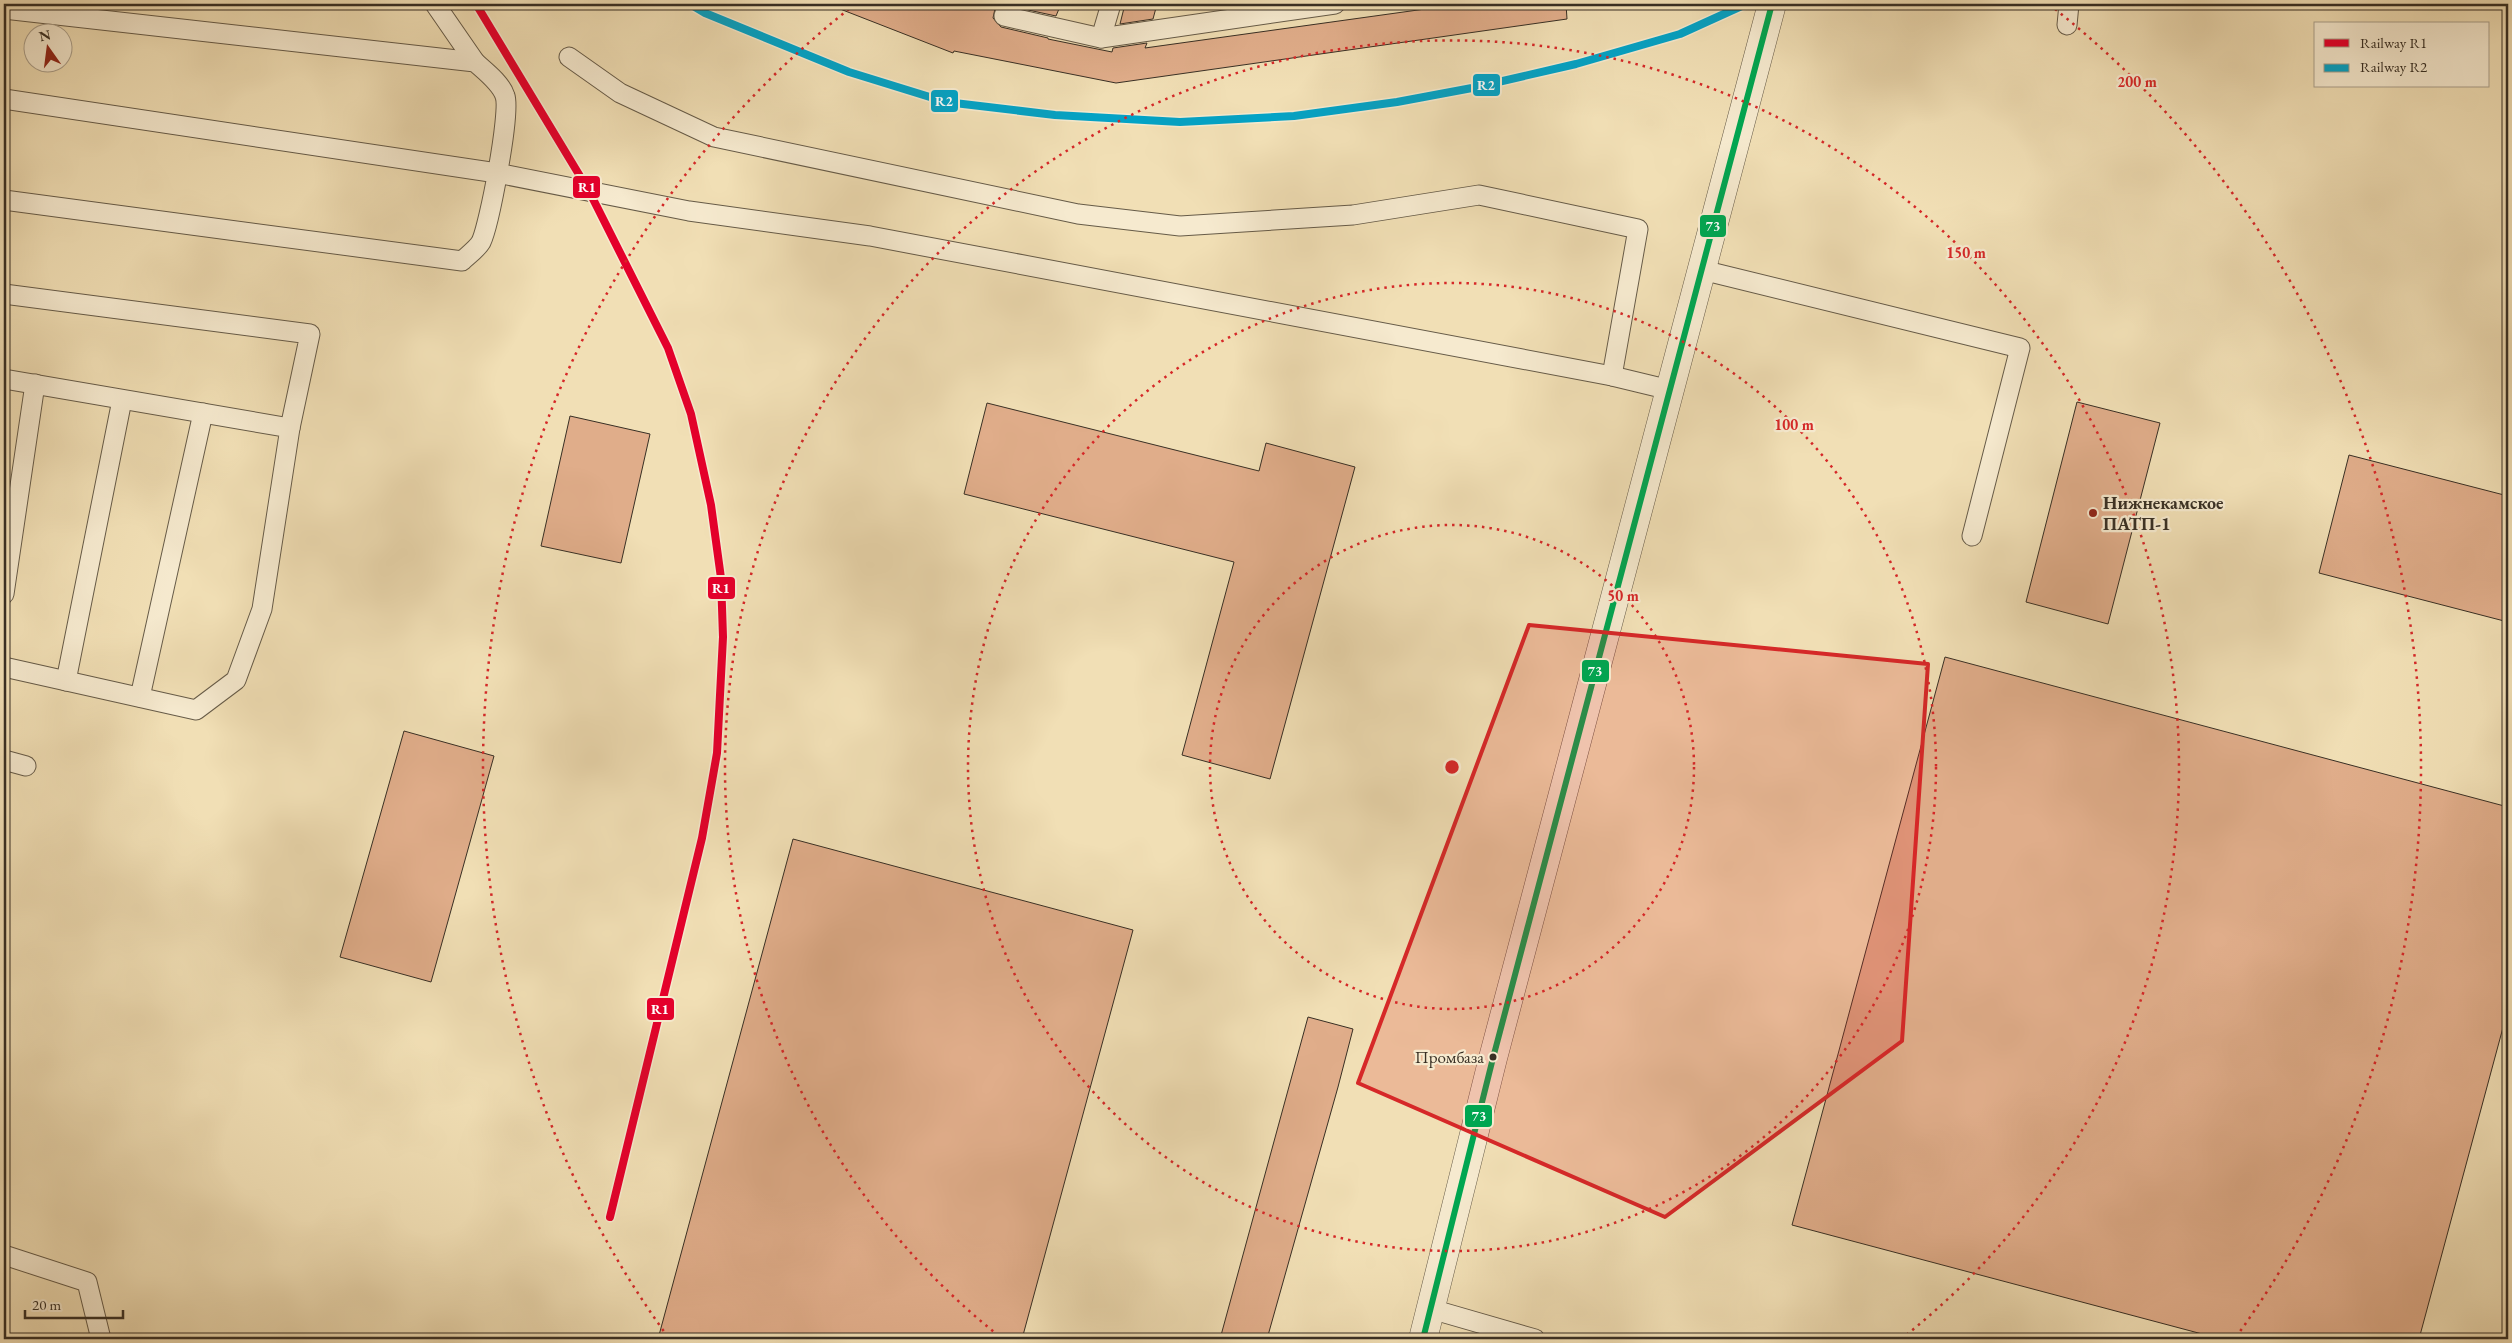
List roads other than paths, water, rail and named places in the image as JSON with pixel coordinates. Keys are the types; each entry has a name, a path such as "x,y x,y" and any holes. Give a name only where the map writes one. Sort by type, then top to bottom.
{"street":[{"path":"1423,1339 1493,1058 1772,4"}],"lane":[{"path":"4,200 462,261 480,242 507,120 505,96 492,78 475,62 435,4"},
{"path":"1008,4 1004,16 1101,38 1238,11 1335,4"},
{"path":"1101,38 1111,4"},
{"path":"2067,25 2069,4"},
{"path":"4,10 475,62"},
{"path":"569,58 620,92 714,137 1078,214 1180,226 1353,215 1479,195 1638,229 1612,376"},
{"path":"4,99 497,172 689,211 870,236 1612,376 1670,390"},
{"path":"1702,270 2020,348 1972,536"},
{"path":"4,294 310,334 290,428 262,609 236,680 196,710 4,668"},
{"path":"4,379 290,428"},
{"path":"4,594 35,384"},
{"path":"66,681 122,400"},
{"path":"140,697 203,413"},
{"path":"4,760 26,766"},
{"path":"4,1254 88,1282 101,1339"},
{"path":"1431,1309 1535,1339"}],"rail line":[{"name":"R1","path":"476,4 589,191 668,348 691,414 711,505 721,578 723,637 717,753 702,838 610,1217"},
{"name":"R2","path":"690,4 705,13 849,72 946,102 1055,115 1180,122 1294,116 1397,102 1472,88 1576,64 1680,34 1746,4"}],"place":[{"name":"Нижнекамское ПАТП-1","path":"2093,513"},
{"name":"Промбаза","path":"1493,1057"}]}
